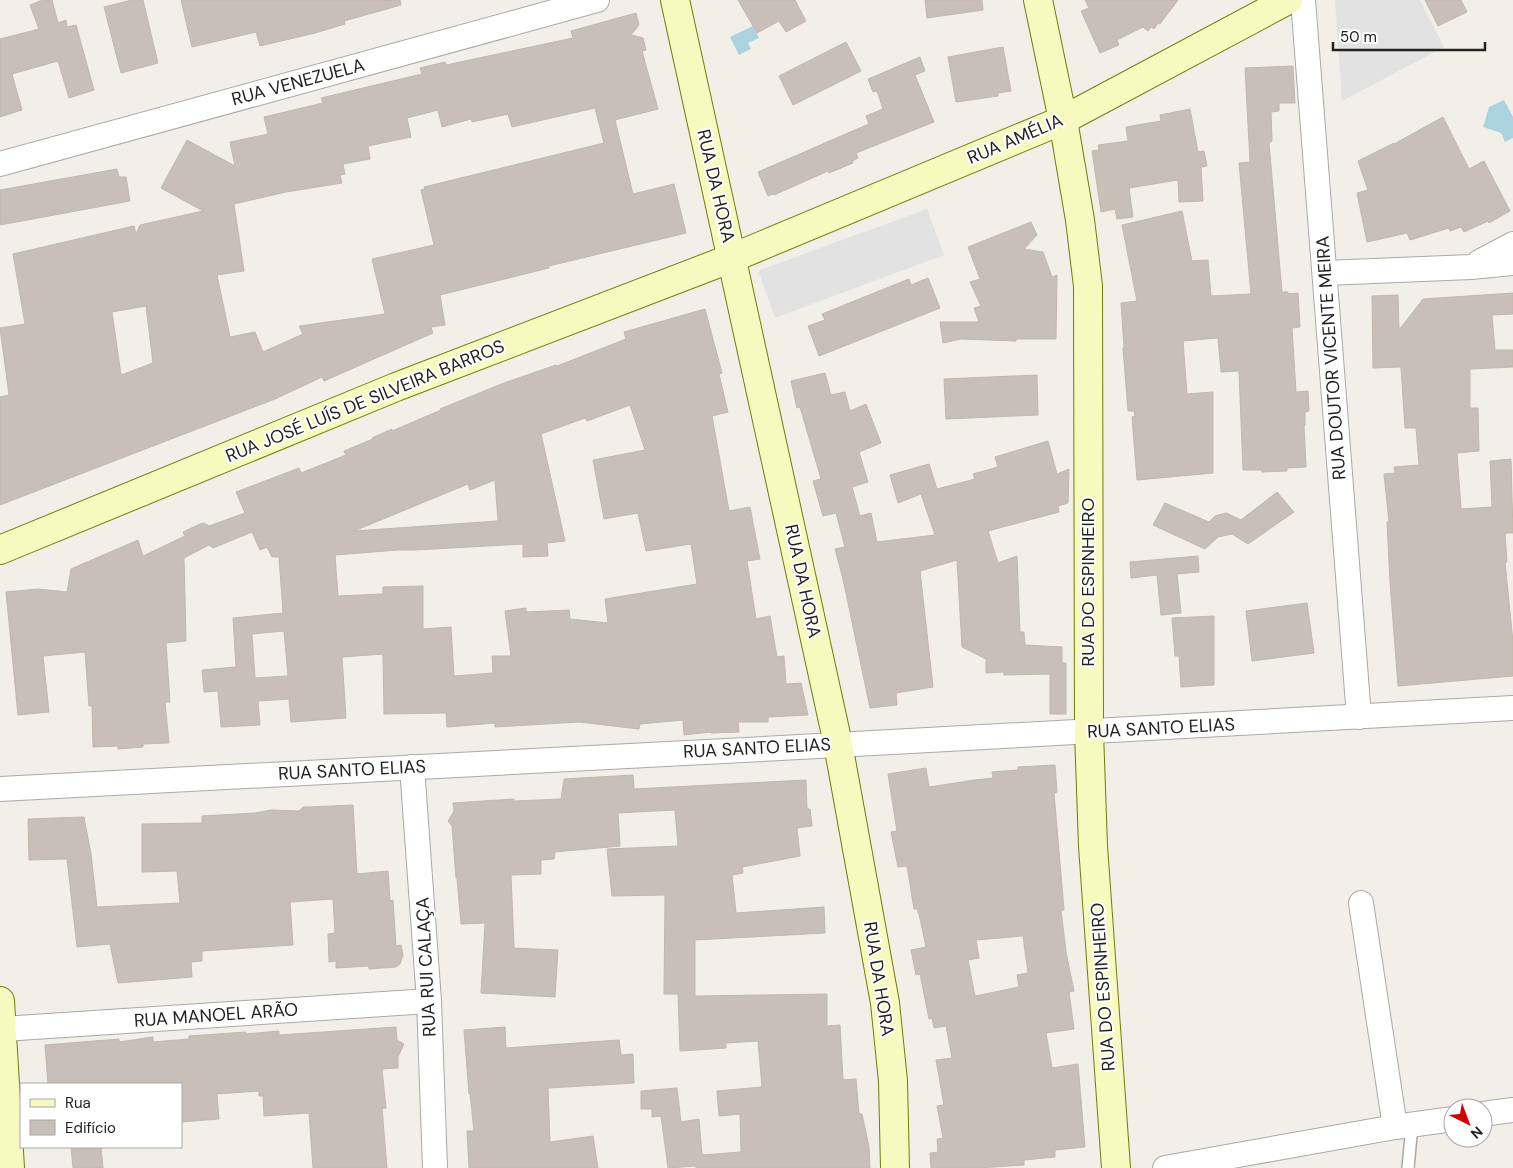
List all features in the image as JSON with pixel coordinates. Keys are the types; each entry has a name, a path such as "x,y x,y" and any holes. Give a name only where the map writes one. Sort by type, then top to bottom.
{"street":[{"name":"RUA VENEZUELA","path":"0,164 597,0"},
{"name":"RUA DA HORA","path":"675,0 838,744 885,1003 893,1081 895,1168"},
{"name":"RUA DO ESPINHEIRO","path":"1038,0 1063,120 1080,220 1088,286 1089,732 1093,846 1116,1168"},
{"name":"RUA AMÉLIA","path":"732,258 1063,120 1288,0"},
{"name":"RUA DOUTOR VICENTE MEIRA","path":"1303,0 1358,717"},
{"path":"1471,267 1513,244"},
{"name":"RUA JOSÉ LUÍS DE SILVEIRA BARROS","path":"0,550 396,387 732,258"},
{"path":"1325,273 1471,267 1513,263"},
{"name":"RUA SANTO ELIAS","path":"0,789 1513,708"},
{"name":"RUA RUI CALAÇA","path":"412,767 429,1001 435,1168"},
{"path":"1361,903 1403,1126"},
{"path":"0,1001 10,1168"},
{"name":"RUA MANOEL ARÃO","path":"3,1029 429,1001"},
{"path":"1493,1113 1513,1110"},
{"path":"1165,1168 1443,1120"}],"lane":[{"path":"1403,1126 1408,1168"}],"shaded area":[{"path":"1336,0 1420,0 1444,47 1342,101"},
{"path":"927,209 944,255 775,318 759,273 760,270"}],"water":[{"path":"753,26 759,38 748,43 751,49 739,55 730,37"},
{"path":"1504,100 1513,117 1513,138 1505,142 1501,133 1483,127 1489,107"}],"building":[{"path":"43,0 52,0 58,23 66,20 67,27 76,25 94,90 69,98 58,61 12,74 22,110 0,117 0,39 39,29 30,5"},
{"path":"132,0 143,0 158,63 121,73 104,7"},
{"path":"181,0 400,0 401,5 344,21 345,24 315,33 260,46 256,32 192,47"},
{"path":"738,0 795,0 806,21 786,32 779,21 757,33"},
{"path":"925,0 982,0 983,10 927,18"},
{"path":"1085,0 1178,0 1154,29 1151,27 1148,31 1143,27 1117,40 1119,45 1100,53 1081,11 1089,8"},
{"path":"1425,0 1461,0 1467,12 1438,26"},
{"path":"636,13 639,25 631,35 643,38 646,50 642,51 658,109 615,120 633,194 674,184 686,233 440,295 445,325 431,327 433,333 324,381 322,377 275,399 0,505 0,397 9,395 0,328 25,324 13,254 134,226 136,234 140,225 203,211 161,188 187,140 235,166 230,142 268,134 264,117 323,103 321,98 422,74 420,68 445,62 446,65 573,38 571,31","holes":["595,108 604,143 424,187 425,189 421,190 434,245 372,259 385,314 299,326 303,334 263,352 255,332 230,337 217,275 244,271 234,204 286,192 342,183 340,175 345,174 343,164 370,159 368,146 411,137 407,118 438,110 442,127 471,119 472,122 508,114 512,127","146,306 153,363 121,375 112,312"]},
{"path":"846,42 861,71 793,105 779,76"},
{"path":"1003,47 1011,91 998,93 998,96 956,102 948,57"},
{"path":"920,57 925,71 915,75 934,122 856,153 858,158 852,161 853,163 829,173 828,171 768,196 758,172 869,124 866,116 883,109 877,91 873,92 868,79"},
{"path":"1293,66 1295,103 1279,103 1279,111 1271,112 1272,141 1269,143 1282,292 1288,292 1288,294 1298,293 1300,327 1292,328 1296,392 1308,391 1309,411 1305,412 1304,426 1306,467 1287,468 1287,471 1262,472 1262,470 1243,470 1239,371 1221,372 1218,338 1183,341 1187,394 1213,392 1213,473 1137,480 1132,417 1135,416 1134,411 1128,411 1121,303 1137,301 1122,225 1182,211 1192,261 1208,260 1211,296 1251,294 1239,163 1250,162 1245,68"},
{"path":"1190,109 1198,152 1204,151 1207,166 1201,167 1203,201 1179,202 1178,180 1129,188 1133,217 1117,219 1115,209 1101,212 1092,151 1099,150 1098,145 1128,141 1126,127 1161,121 1160,115"},
{"path":"1443,117 1469,169 1484,161 1510,211 1489,223 1488,221 1464,232 1461,227 1450,231 1449,228 1410,240 1407,233 1367,242 1357,193 1368,190 1358,161"},
{"path":"117,169 119,177 126,177 130,201 0,225 0,190"},
{"path":"1031,222 1037,235 1024,249 1043,252 1052,277 1057,275 1056,339 1016,339 1016,341 961,339 943,343 940,322 979,322 974,308 981,306 970,282 980,279 968,247"},
{"path":"928,278 940,308 819,356 808,326 825,320 822,314 909,279 911,285"},
{"path":"1513,293 1513,314 1492,315 1495,350 1513,350 1513,367 1470,369 1470,408 1478,408 1479,451 1457,453 1461,509 1492,507 1490,461 1511,459 1513,533 1505,533 1507,562 1505,562 1513,642 1513,676 1398,686 1390,582 1387,522 1389,522 1384,474 1395,473 1394,467 1419,465 1416,428 1405,428 1401,367 1373,368 1372,296 1398,295 1399,330 1423,299"},
{"path":"705,309 722,373 719,374 728,412 712,416 729,511 750,507 760,559 747,561 756,619 770,616 777,657 784,656 786,684 801,683 808,715 768,717 768,722 738,722 739,732 711,732 684,735 683,720 640,724 639,729 579,722 495,727 495,723 447,727 446,713 384,714 383,654 342,657 346,718 291,722 289,699 258,701 260,725 221,727 218,691 204,692 202,670 236,667 233,618 283,613 279,557 272,557 267,547 260,550 252,532 213,548 209,545 184,558 186,641 166,643 170,702 165,702 169,743 143,744 143,747 118,749 118,746 93,747 92,706 89,706 85,652 43,656 49,712 18,715 6,592 38,589 67,592 71,569 138,540 143,556 185,536 183,532 200,524 204,523 209,526 245,513 236,492 299,468 301,473 346,455 344,451 440,409 504,383 557,366 626,339 624,332","holes":["630,405 645,450 593,460 604,519 638,513 646,551 691,544 697,584 605,599 608,623 570,619 569,610 526,612 526,608 505,611 511,656 492,656 493,673 454,676 451,627 423,629 423,586 383,587 383,594 338,596 335,555 523,544 523,557 548,556 547,543 565,541 541,434 585,418 587,421","495,480 498,521 354,531 468,484 470,490","284,631 288,676 255,678 252,634"]},
{"path":"825,373 831,395 845,392 850,411 866,404 881,443 859,452 868,482 852,487 860,516 871,513 877,542 935,535 921,494 898,503 890,475 929,464 937,489 975,479 973,474 998,467 995,457 1048,441 1057,474 1069,469 1068,503 1058,506 1059,512 988,531 998,563 1017,556 1020,632 1024,632 1025,645 1062,647 1062,663 1066,663 1066,714 1050,714 1050,674 1004,675 1004,672 986,673 986,659 962,647 957,560 920,571 933,687 896,693 897,705 870,708 835,549 845,547 836,513 823,516 813,481 821,479 800,407 797,408 791,381"},
{"path":"1037,375 1038,415 946,419 944,379"},
{"path":"1277,492 1294,512 1248,544 1232,534 1218,537 1205,549 1153,525 1165,503 1209,522 1215,516 1226,513 1241,520"},
{"path":"1198,556 1199,572 1177,574 1181,613 1161,615 1157,575 1131,578 1130,562"},
{"path":"1307,603 1314,653 1252,661 1246,611"},
{"path":"1214,616 1214,685 1181,687 1179,656 1175,656 1172,618"},
{"path":"1055,765 1057,792 1054,793 1064,910 1061,910 1066,952 1074,991 1069,992 1074,1029 1046,1033 1052,1068 1078,1064 1085,1147 1055,1150 1055,1157 1024,1160 1024,1165 978,1168 931,1168 930,1153 938,1152 937,1139 943,1138 937,1106 944,1105 936,1060 952,1058 946,1026 934,1028 932,1018 929,1019 920,974 916,975 911,950 926,947 919,914 917,909 914,909 907,866 898,867 891,832 897,831 888,774 926,768 929,787 993,778 992,772 1018,770 1018,767","holes":["1023,936 1028,973 1017,975 1019,987 975,996 968,960 979,958 976,940"]},
{"path":"633,775 634,789 806,780 807,809 810,809 812,826 797,828 800,856 742,867 743,873 732,875 736,913 824,907 825,933 695,940 695,996 827,994 827,1026 840,1025 843,1080 856,1079 859,1114 862,1114 869,1147 870,1168 696,1168 696,1166 668,1168 661,1116 652,1117 652,1109 641,1109 641,1091 677,1088 681,1122 699,1119 702,1155 741,1152 740,1114 719,1116 717,1091 762,1087 758,1041 726,1043 726,1048 680,1051 678,994 664,994 665,895 612,896 607,849 678,846 675,810 618,813 620,846 555,852 554,859 541,860 541,874 511,875 514,948 558,950 555,997 481,993 485,923 461,924 452,826 448,821 454,811 453,803 514,799 514,801 561,799 564,779"},
{"path":"353,805 357,874 388,871 390,901 393,900 396,946 401,945 403,955 400,964 396,967 369,969 369,966 336,968 336,961 329,962 328,934 335,933 333,899 290,902 293,945 202,951 202,961 191,962 192,977 118,983 110,944 77,947 67,859 29,860 28,819 84,817 91,854 97,907 180,903 177,871 142,872 142,824 202,823 202,816 255,813 271,810 299,811 303,807"},
{"path":"396,1027 397,1040 404,1044 398,1057 398,1068 382,1069 386,1108 382,1108 387,1168 313,1168 309,1113 264,1116 263,1096 259,1096 259,1091 217,1094 219,1119 182,1122 182,1083 48,1083 45,1045 119,1039 119,1042 153,1037 153,1042 189,1039 189,1036 246,1032 246,1034 279,1031 279,1035"},
{"path":"505,1027 506,1048 619,1040 621,1055 633,1054 634,1083 548,1088 550,1142 593,1136 598,1168 469,1168 467,1131 474,1131 464,1030"},
{"path":"71,1148 101,1148 103,1168 73,1168"}]}
